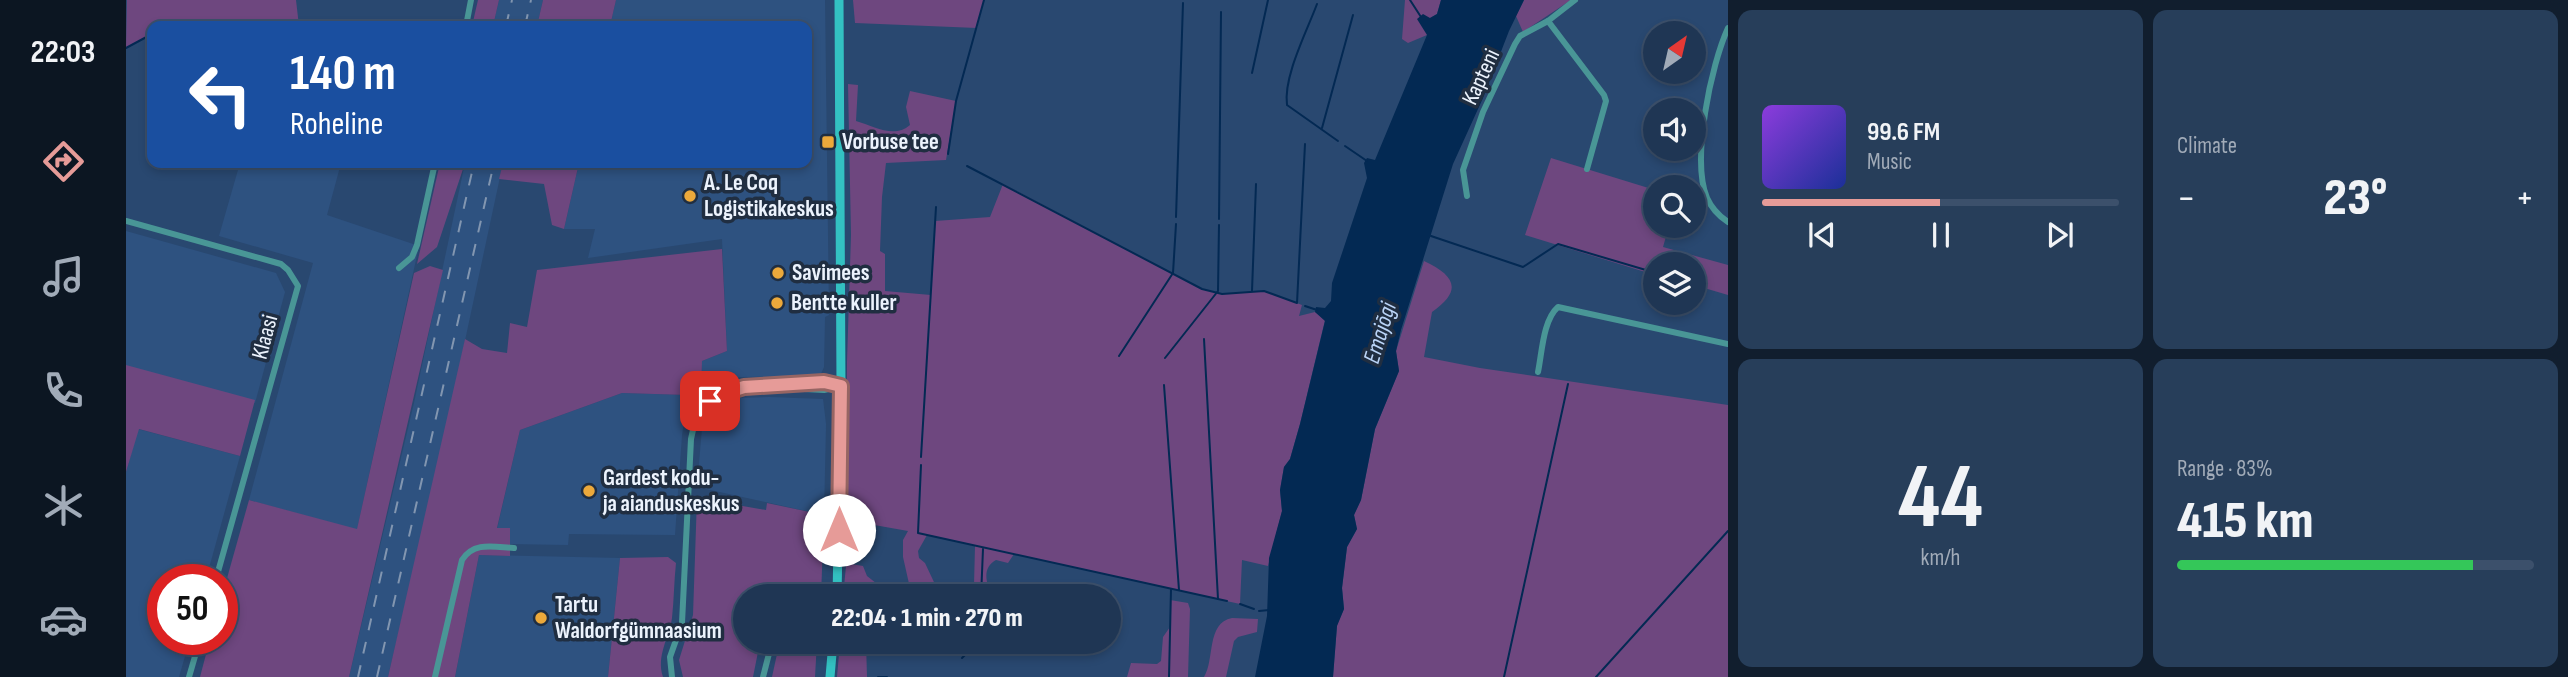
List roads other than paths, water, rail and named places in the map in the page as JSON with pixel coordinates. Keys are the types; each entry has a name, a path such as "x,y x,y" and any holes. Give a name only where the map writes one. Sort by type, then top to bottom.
{"main road":[{"path":"837,584 841,386 839,0"},
{"path":"830,677 831,654"}],"street":[{"path":"467,21 471,0"},
{"name":"Kapteni","path":"1467,196 1462,170 1483,112 1515,44 1521,36 1548,21 1575,0"},
{"path":"1548,21 1606,102 1587,169"},
{"path":"1728,28 1715,62 1708,94 1703,129 1703,160 1704,187 1708,200 1728,222"},
{"path":"399,268 412,257 417,245 434,168"},
{"name":"Klaasi","path":"126,221 281,264 298,286 220,564"},
{"path":"1538,372 1549,323 1558,307 1728,344"},
{"path":"672,677 670,657 682,623 692,430 699,414 710,401 735,389 763,387 824,390 841,386"},
{"path":"435,677 462,560 467,552 480,546 514,548"},
{"path":"763,677 769,654"},
{"path":"189,677 195,655"}],"water":[{"name":"Emajõgi","path":"1441,0 1524,0 1453,164 1401,330 1396,351 1399,371 1375,429 1361,500 1354,515 1357,529 1347,547 1342,588 1344,609 1337,626 1333,677 1255,677 1267,616 1269,558 1282,511 1280,490 1284,467 1290,459 1300,424 1325,321 1315,312 1316,307 1325,308 1331,301 1332,283 1367,178 1364,163 1367,158 1375,160 1427,35 1417,19 1423,14 1430,18 1437,14"}],"waterway":[{"path":"948,154 956,101 984,0"},
{"path":"1252,73 1268,0"},
{"path":"1410,0 1421,17"},
{"path":"1176,217 1183,3"},
{"path":"1317,4 1292,68 1287,105 1338,141"},
{"path":"1219,219 1221,12"},
{"path":"1322,128 1353,15"},
{"path":"126,48 147,37"},
{"path":"967,166 1202,289 1222,294 1264,291 1297,303 1305,144"},
{"path":"1345,146 1367,161"},
{"path":"1252,291 1256,184"},
{"path":"921,457 936,207"},
{"path":"1119,356 1173,273 1176,224"},
{"path":"1165,358 1218,291 1219,225"},
{"path":"1431,236 1523,267 1558,244 1643,269"},
{"path":"1305,306 1317,310"},
{"path":"1204,339 1218,599"},
{"path":"1504,677 1568,384"},
{"path":"1164,385 1179,590"},
{"path":"921,465 918,533 1227,601"},
{"path":"1596,677 1728,531"},
{"path":"982,584 983,549"},
{"path":"1169,677 1171,589"},
{"path":"1240,604 1254,609"},
{"path":"1259,611 1269,610"},
{"path":"962,658 966,654"},
{"path":"878,677 887,677"}],"railway":[{"path":"507,21 512,0"},
{"path":"526,21 531,0"},
{"path":"358,677 473,168"},
{"path":"377,677 493,168"}],"place":[{"name":"Vorbuse tee","path":"828,142"},
{"name":"A. Le Coq Logistikakeskus","path":"690,196"},
{"name":"Savimees","path":"778,273"},
{"name":"Bentte kuller","path":"777,303"},
{"name":"Gardest kodu- ja aianduskeskus","path":"589,491"},
{"name":"Tartu Waldorfgümnaasium","path":"541,618"}]}
